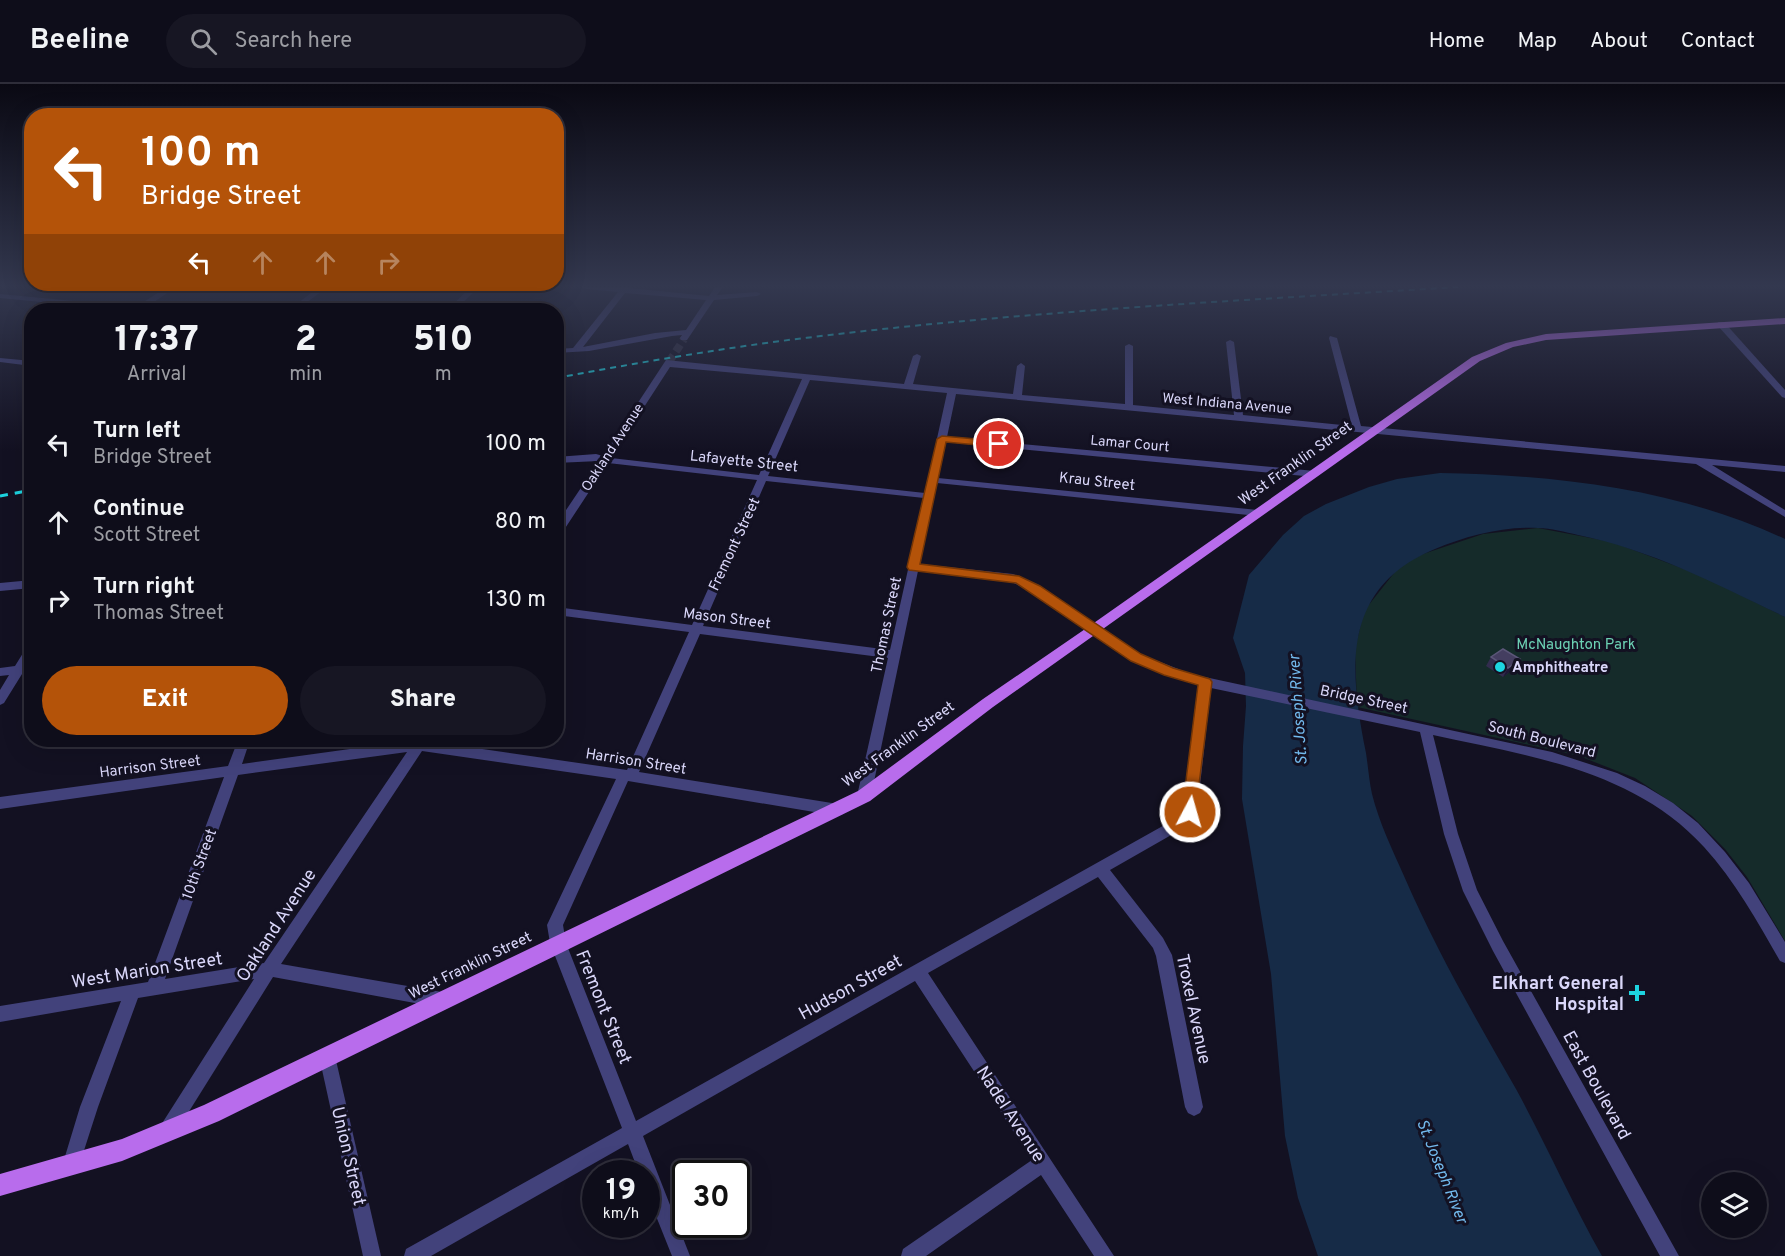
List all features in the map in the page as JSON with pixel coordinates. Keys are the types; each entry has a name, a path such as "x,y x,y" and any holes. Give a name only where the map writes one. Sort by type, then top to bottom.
{"main road":[{"name":"West Franklin Street","path":"0,1185 122,1150 165,1133 864,796 988,703 1476,359 1510,345 1529,342"}],"street":[{"path":"576,350 583,342"},
{"path":"564,351 620,342"},
{"path":"1230,342 1239,417"},
{"path":"1334,342 1357,428"},
{"path":"1737,342 1784,394"},
{"path":"1129,346 1129,407"},
{"path":"908,386 917,356"},
{"path":"0,360 24,363"},
{"name":"West Indiana Avenue","path":"668,363 1785,469"},
{"name":"Oakland Avenue","path":"564,519 668,363"},
{"path":"1017,397 1021,366"},
{"name":"Fremont Street","path":"681,1256 558,943 555,925 695,629 807,377"},
{"name":"Thomas Street","path":"864,796 952,390"},
{"name":"Lamar Court","path":"942,439 1315,474"},
{"name":"Lafayette Street","path":"564,459 589,457 929,496"},
{"path":"1698,460 1785,514"},
{"name":"Krau Street","path":"932,480 1258,513"},
{"name":"Bridge Street","path":"914,567 1019,580 1144,661 1168,672 1213,684 1425,728"},
{"path":"0,587 24,585"},
{"name":"Mason Street","path":"564,612 894,655"},
{"path":"0,672 24,669"},
{"path":"0,700 24,670"},
{"name":"Hudson Street","path":"413,1256 1182,822 1190,812 1213,684"},
{"name":"South Boulevard","path":"1425,728 1588,766 1625,781 1668,806 1692,825 1727,861 1785,956"},
{"name":"East Boulevard","path":"1425,728 1451,834 1470,891 1498,946 1670,1256"},
{"name":"10th Street","path":"154,988 242,747"},
{"name":"Harrison Street","path":"0,803 233,772 388,747"},
{"name":"Oakland Avenue","path":"165,1133 269,969 416,747"},
{"name":"Harrison Street","path":"451,747 838,810"},
{"name":"Troxel Avenue","path":"1100,868 1158,943 1164,955 1194,1107"},
{"name":"West Marion Street","path":"0,1014 269,969 442,1000"},
{"name":"Nadel Avenue","path":"918,972 1105,1256"},
{"path":"72,1163 88,1107 132,992"},
{"name":"Union Street","path":"327,1056 372,1256"},
{"path":"912,1256 1043,1163"}],"green space":[{"name":"McNaughton Park","path":"1538,528 1612,542 1700,575 1785,617 1785,941 1747,877 1725,849 1692,816 1635,778 1579,756 1357,707 1355,649 1364,611 1398,568 1420,555 1483,534"}],"water":[{"name":"St. Joseph River","path":"1440,473 1528,477 1616,488 1703,508 1785,539 1785,617 1710,581 1632,550 1558,530 1525,528 1499,530 1459,540 1435,549 1404,566 1382,586 1367,609 1359,634 1356,691 1360,722 1371,789 1390,846 1443,957 1516,1089 1602,1256 1318,1256 1298,1198 1285,1136 1271,974 1242,799 1245,673 1233,638 1249,575 1283,535 1304,516 1326,504 1369,487 1397,479"}],"building":[{"path":"1503,649 1520,659 1508,668 1491,657"}],"tunnel":[{"path":"669,362 682,342"}],"railway":[{"path":"564,377 779,342"},
{"path":"0,496 24,492"}],"place":[{"name":"Amphitheatre","path":"1500,667"},
{"name":"Elkhart General Hospital","path":"1637,993"}],"route":[{"path":"999,444 942,439 914,567 1019,580 1035,588 1136,657 1168,672 1205,682 1190,812"}]}
